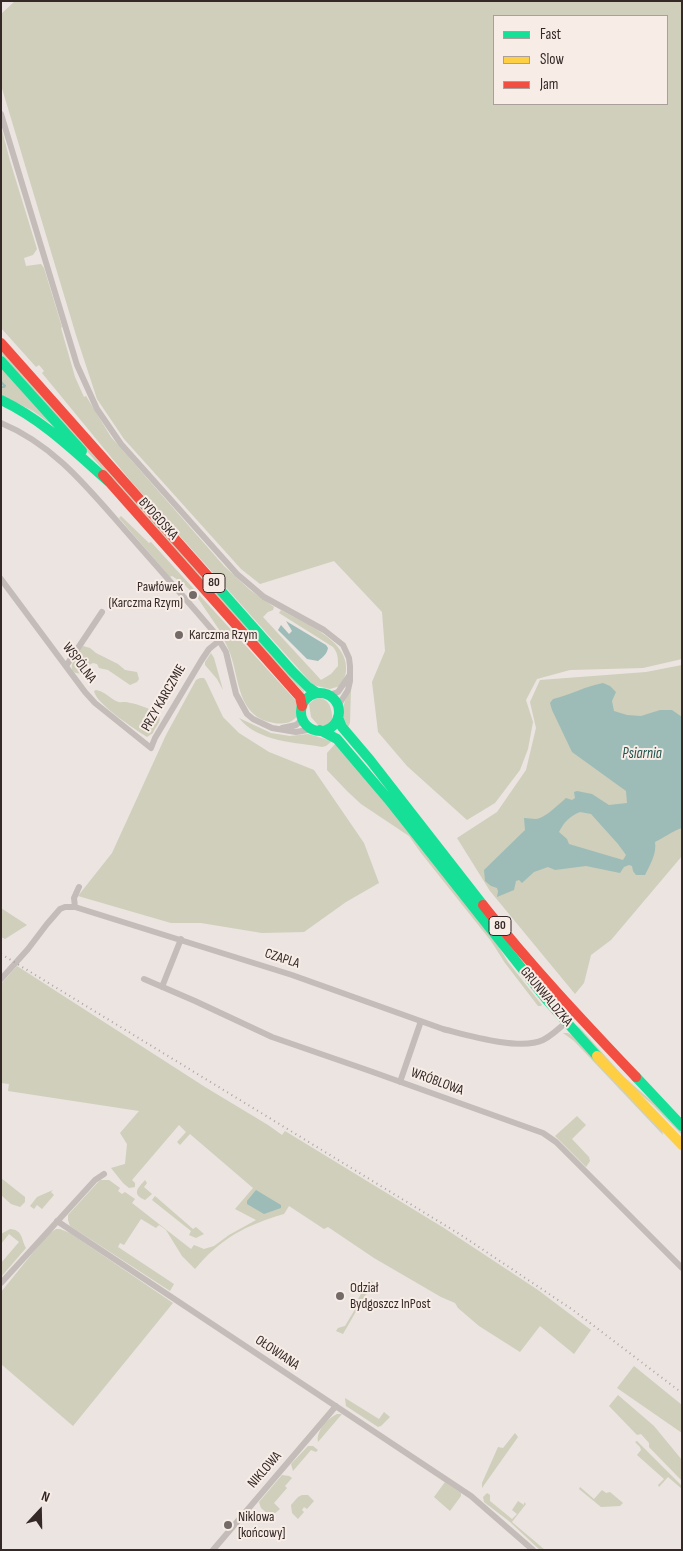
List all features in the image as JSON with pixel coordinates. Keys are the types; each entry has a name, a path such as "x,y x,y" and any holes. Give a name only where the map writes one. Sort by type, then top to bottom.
{"main road":[{"name":"BYDGOSKA","path":"1,343 292,671 317,693"},
{"name":"80","path":"1,361 108,481"},
{"path":"1,400 31,415 50,428 108,481"},
{"name":"BYDGOSKA","path":"108,481 300,697 302,706"},
{"path":"302,706 308,698 317,693 330,695 333,698 338,706 338,717 332,727 317,729"},
{"name":"80","path":"302,706 303,719 306,723 337,739 424,838"},
{"name":"80","path":"338,717 342,727 370,760 424,838"},
{"name":"GRUNWALDZKA","path":"424,838 576,1013 682,1126"},
{"name":"GRUNWALDZKA","path":"424,838 542,995 682,1145"}],"street":[{"path":"1,114 77,365 97,409 121,444 236,574 264,597 324,630 343,645 349,658 350,675 348,690 338,706"},
{"path":"1,423 19,431 47,448 79,478 191,605 220,640 228,658 236,694 247,714 265,726 296,732 317,729"},
{"name":"WSPÓLNA","path":"1,579 95,703 151,748"},
{"path":"66,666 102,612"},
{"name":"PRZY KARCZMIE","path":"151,748 155,738 201,661 209,649 220,640"},
{"path":"330,695 338,692 350,675"},
{"path":"280,729 296,725 303,719"},
{"path":"1,979 60,909 75,907 74,898 79,887"},
{"name":"CZAPLA","path":"75,907 292,975 421,1021 468,1035 520,1044 533,1043 545,1039 576,1013"},
{"path":"162,987 181,940"},
{"name":"WRÓBLOWA","path":"144,979 272,1037 543,1133 556,1142 682,1268"},
{"path":"400,1082 421,1021"},
{"path":"1,1283 95,1180 104,1174"},
{"name":"OŁOWIANA","path":"57,1222 471,1496 533,1550"},
{"name":"NIKLOWA","path":"213,1550 336,1406"}],"green space":[{"path":"15,1 682,1 682,659 643,668 570,670 537,679 526,700 533,722 528,749 520,770 495,803 467,820 407,766 378,732 372,682 385,651 382,612 334,561 260,584 241,569 124,439 97,399 1,85 1,14"},
{"path":"1,126 37,249 33,255 24,258 26,266 41,264 44,268 75,377 84,397 86,396 111,437 224,566 250,590 274,607 273,610 263,617 321,680 331,674 338,666 335,649 279,613 281,610 323,634 341,651 345,661 346,672 340,686 330,689 313,685 129,479 42,373 44,371 39,365 36,367 1,328"},
{"path":"1,349 304,693 236,620 1,354"},
{"path":"1,367 55,427 33,411 1,395"},
{"path":"121,516 149,543 151,542 298,703 298,713 295,718 286,723 276,723 262,719 246,705 230,653 220,631 199,600 185,585 172,576 170,577 119,518"},
{"path":"83,646 118,664 125,670 137,672 139,679 130,685 108,670 99,668 97,664 93,663 89,665 86,673 74,672 72,665"},
{"path":"211,653 223,690 217,679 205,665"},
{"path":"682,665 682,856 611,940 591,955 584,983 575,994 490,891 457,838 497,812 526,770 536,728 530,702 540,680 646,672"},
{"path":"204,678 206,681 223,717 239,733 269,752 314,770 364,843 379,883 346,902 304,932 262,933 201,923 171,923 78,896 112,853 166,735 196,680"},
{"path":"351,687 350,723 348,727 343,712 346,697"},
{"path":"96,690 117,702 127,702 148,708 157,713 160,718 153,733 147,737 117,716 101,703 94,691"},
{"path":"320,698 327,701 330,707 333,721 328,725 318,725 311,717 309,704 315,699"},
{"path":"239,718 271,733 290,736 308,734 332,741 322,747 278,740 256,732"},
{"path":"335,744 369,782 495,941 508,962 541,1006 538,1006 505,963 491,941 409,836 361,804 327,770 327,753"},
{"path":"1,908 27,925 5,939 1,937"},
{"path":"17,966 282,1135 285,1131 444,1228 538,1290 591,1330 574,1354 540,1326 520,1352 479,1326 458,1308 455,1303 441,1297 374,1258 328,1227 324,1229 289,1206 284,1214 235,1234 215,1249 195,1269 182,1256 166,1230 159,1225 156,1228 141,1219 124,1245 120,1243 118,1247 174,1284 170,1291 70,1226 68,1215 100,1180 109,1180 120,1188 118,1191 122,1194 125,1192 135,1199 132,1203 191,1249 194,1245 204,1249 214,1246 256,1220 235,1209 253,1188 190,1134 180,1145 177,1142 186,1132 179,1125 132,1180 135,1183 135,1187 129,1188 111,1168 125,1164 127,1144 120,1133 139,1111 8,1091 9,1084 1,1083 1,984"},
{"path":"575,1024 624,1077 656,1105 682,1132 682,1135 653,1105 625,1081"},
{"path":"563,1033 568,1033 576,1038 662,1130 663,1135 574,1041"},
{"path":"577,1116 586,1125 572,1139 589,1157 590,1161 586,1167 555,1136"},
{"path":"1,1178 25,1197 25,1202 20,1207 11,1204 1,1195"},
{"path":"145,1180 147,1183 144,1187 152,1194 145,1200 138,1195 137,1191"},
{"path":"53,1190 51,1192 54,1195 42,1209 37,1205 34,1209 30,1206 37,1197"},
{"path":"155,1196 193,1229 196,1227 204,1234 196,1238 189,1235 191,1231 152,1200"},
{"path":"10,1229 19,1233 26,1248 1,1277 1,1263 19,1242 9,1234 1,1244 1,1234"},
{"path":"56,1229 70,1233 173,1303 73,1426 1,1364 1,1292 48,1234"},
{"path":"370,1280 373,1282 343,1334 336,1331 338,1328 345,1326"},
{"path":"634,1366 682,1405 682,1433 617,1388"},
{"path":"618,1395 654,1426 682,1460 682,1481 649,1447 649,1443 641,1434 637,1435 609,1406"},
{"path":"345,1398 379,1419 384,1412 390,1417 378,1427 346,1406"},
{"path":"337,1414 342,1414 318,1442 323,1426"},
{"path":"515,1433 518,1437 482,1488 482,1483 498,1447 503,1448"},
{"path":"637,1441 682,1486 682,1489 668,1477 659,1487 658,1485 664,1479 637,1455 641,1450 635,1442"},
{"path":"308,1446 313,1446 318,1450 316,1452 311,1450 293,1471 291,1464"},
{"path":"282,1475 292,1478 285,1486 287,1488 274,1503 280,1509 274,1514 268,1514 261,1508 259,1502"},
{"path":"445,1482 461,1493 461,1496 450,1511 434,1497"},
{"path":"580,1487 594,1499 602,1490 606,1493 610,1492 623,1503 620,1506 601,1507 579,1489"},
{"path":"487,1493 490,1495 490,1501 512,1519 517,1514 512,1510 518,1501 524,1505 524,1502 526,1504 512,1522 545,1550 540,1550 510,1522 484,1502 483,1497"},
{"path":"302,1495 308,1495 314,1501 307,1509 304,1507 302,1510 304,1512 298,1519 292,1513 291,1505"}],"water":[{"path":"286,621 326,645 328,648 327,652 318,661 307,659 278,630 281,625 289,634 292,631"},
{"name":"Psiarnia","path":"603,683 610,686 616,692 612,701 614,711 627,715 641,716 660,710 672,710 682,717 682,828 655,842 654,855 645,875 636,875 632,866 629,865 624,867 620,873 586,866 555,870 548,867 534,872 522,883 519,880 516,881 514,890 497,897 497,888 485,881 484,870 525,830 524,818 536,819 543,817 566,798 572,800 575,798 574,792 577,791 592,794 609,805 627,803 626,791 572,752 550,703 553,699","holes":["580,812 591,814 626,855 623,860 569,844 567,839 559,832 565,822 573,815"]},
{"path":"256,1190 281,1205 281,1208 264,1214 247,1204 247,1201"}],"waterway":[{"path":"1,382 5,386 1,387"}],"railway":[{"path":"1,954 461,1235 573,1310 682,1393"}],"traffic: fast":[{"path":"1,361 82,451"},
{"path":"1,400 31,417 70,447 108,481"},
{"path":"215,584 292,671 317,693"},
{"path":"320,693 333,699 339,712 333,725 320,731 307,725 301,712 307,699 320,693"},
{"path":"338,717 342,727 483,905"},
{"path":"320,730 337,739 388,799 546,999 597,1056"},
{"path":"636,1077 682,1126"}],"traffic: slow":[{"path":"597,1056 682,1145"}],"traffic: jam":[{"path":"1,343 215,584"},
{"path":"103,475 300,697 302,706"},
{"path":"483,905 538,971 636,1077"}],"place":[{"name":"Pawłówek (Karczma Rzym)","path":"193,595"},
{"name":"Karczma Rzym","path":"179,635"},
{"name":"Odział Bydgoszcz InPost","path":"340,1296"},
{"name":"Niklowa [końcowy]","path":"228,1525"}]}
